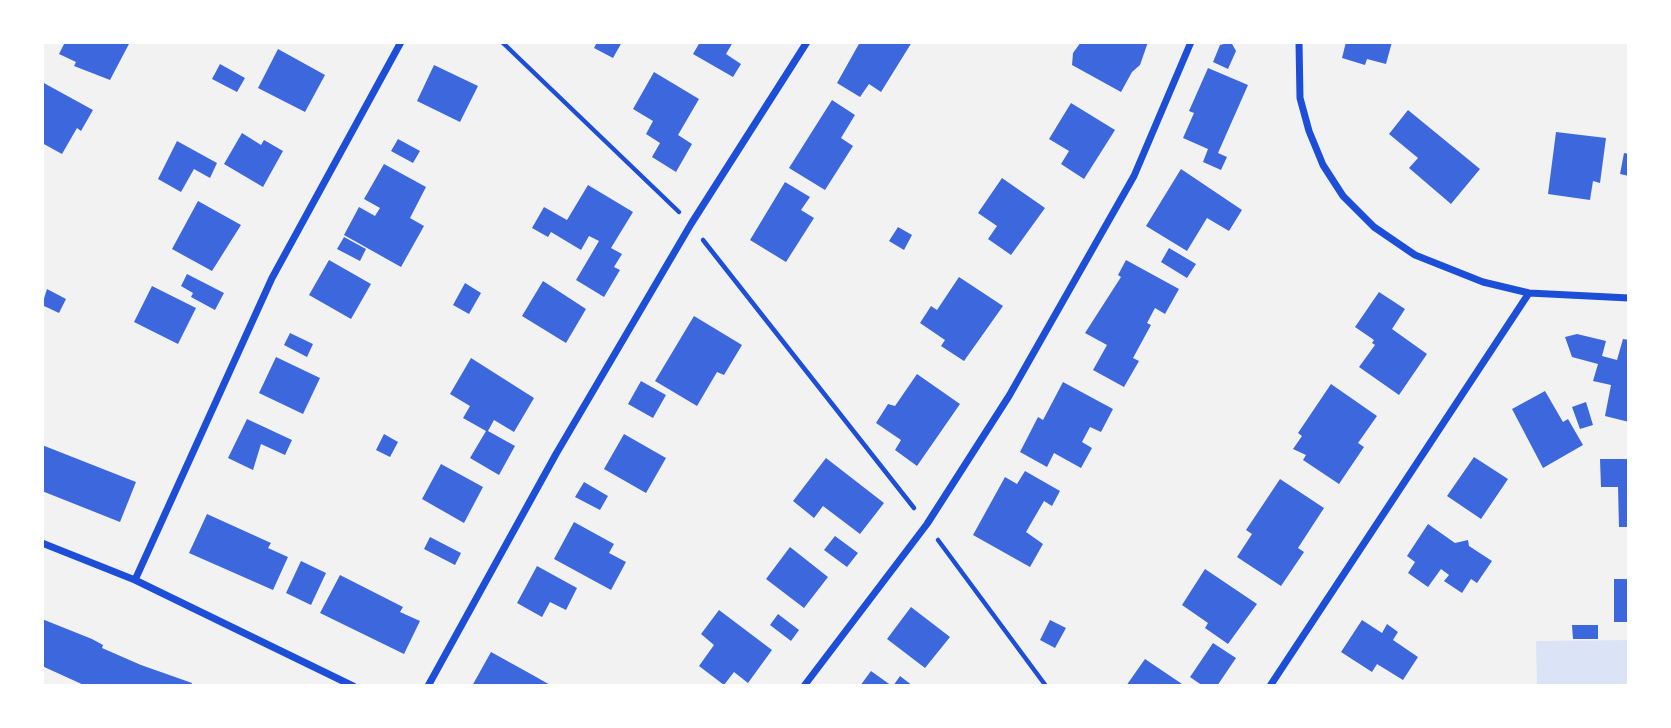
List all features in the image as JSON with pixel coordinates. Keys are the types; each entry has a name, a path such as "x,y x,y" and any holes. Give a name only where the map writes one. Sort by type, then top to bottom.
{"street":[{"path":"135,580 272,278 401,42"},
{"path":"428,686 556,454 691,224 807,42"},
{"path":"804,686 927,524 1009,396 1133,176 1191,42"},
{"path":"1299,42 1300,98 1309,131 1323,165 1343,195 1374,227 1415,255 1473,278 1529,293 1629,298"},
{"path":"1270,686 1529,293"},
{"path":"42,543 135,580 353,686"}],"path":[{"path":"502,42 691,224 927,524 1046,686"}],"shaded area":[{"path":"1629,640 1629,686 1537,686 1536,641"}],"building":[{"path":"65,42 130,42 110,80 74,66 76,62 59,54"},
{"path":"597,42 622,42 613,58 594,48"},
{"path":"700,42 733,42 726,54 741,64 733,77 693,54"},
{"path":"860,42 912,42 881,92 869,84 860,97 837,83"},
{"path":"1081,42 1148,42 1140,65 1132,72 1121,92 1072,65 1073,53"},
{"path":"1231,42 1236,51 1228,69 1213,62 1220,45"},
{"path":"1346,42 1392,42 1386,64 1367,59 1365,65 1342,58"},
{"path":"278,49 325,75 305,112 258,88"},
{"path":"220,64 245,78 237,92 212,79"},
{"path":"434,65 478,86 460,122 417,101"},
{"path":"1208,68 1248,85 1218,153 1227,157 1221,170 1203,162 1208,149 1183,138 1194,113 1189,111"},
{"path":"654,72 699,99 678,135 692,144 676,172 652,157 660,143 646,134 653,121 633,109"},
{"path":"42,82 93,110 81,131 77,128 62,154 42,143"},
{"path":"832,100 855,115 841,138 853,146 825,190 789,168"},
{"path":"1071,103 1115,130 1084,179 1061,164 1069,151 1049,139"},
{"path":"1408,110 1480,169 1451,204 1409,168 1418,158 1389,134"},
{"path":"1556,132 1606,138 1600,183 1593,181 1590,200 1548,194"},
{"path":"242,133 261,145 264,140 283,151 263,187 224,164"},
{"path":"398,139 420,151 413,163 391,151"},
{"path":"177,141 217,163 210,178 194,169 181,192 158,179"},
{"path":"1624,153 1629,154 1629,176 1620,174"},
{"path":"384,164 426,187 410,218 424,226 401,267 344,235 359,207 375,216 380,208 364,199"},
{"path":"1181,169 1242,210 1229,231 1207,218 1187,251 1146,226"},
{"path":"1002,178 1045,208 1011,255 988,239 997,226 978,213"},
{"path":"785,182 810,197 801,210 814,218 786,262 750,240"},
{"path":"588,185 633,212 611,248 622,254 614,267 620,270 604,297 576,280 599,241 589,236 581,250 551,232 548,237 532,228 544,207 567,220"},
{"path":"198,201 241,225 212,271 172,249"},
{"path":"898,227 912,235 904,250 889,241"},
{"path":"344,237 366,249 360,261 337,249"},
{"path":"1169,248 1196,264 1187,278 1161,262"},
{"path":"329,260 371,284 351,319 309,295"},
{"path":"1126,260 1179,289 1165,314 1155,308 1147,323 1151,325 1133,358 1139,361 1124,387 1093,370 1107,345 1085,333 1121,277 1118,275"},
{"path":"187,274 224,293 215,310 191,297 193,293 181,286"},
{"path":"959,277 1003,306 964,361 941,346 945,340 920,323 931,306 937,310"},
{"path":"543,281 586,309 566,343 522,316"},
{"path":"465,283 481,293 469,314 453,305"},
{"path":"152,286 196,308 178,344 134,322"},
{"path":"47,289 66,299 59,313 42,305"},
{"path":"1379,292 1405,309 1392,329 1427,354 1399,395 1359,367 1375,345 1372,343 1374,340 1355,327"},
{"path":"694,316 742,345 724,375 717,372 697,406 655,381"},
{"path":"290,333 313,344 307,357 284,345"},
{"path":"1577,334 1606,341 1602,356 1617,360 1623,339 1629,340 1629,422 1605,416 1611,385 1593,381 1598,364 1572,357 1565,337"},
{"path":"276,357 320,378 303,414 259,393"},
{"path":"471,358 534,398 514,432 494,420 488,431 515,446 499,475 470,458 486,431 463,418 470,406 450,394"},
{"path":"917,374 960,404 917,466 895,450 901,440 876,423 888,404 895,406"},
{"path":"641,381 666,395 653,418 628,404"},
{"path":"1063,382 1113,409 1101,432 1090,427 1082,442 1092,448 1081,468 1054,453 1047,467 1020,452 1038,417 1043,420"},
{"path":"1331,384 1377,416 1358,443 1364,447 1339,484 1303,460 1306,455 1293,449 1302,436 1298,433"},
{"path":"1545,391 1563,422 1568,419 1583,445 1543,468 1512,409"},
{"path":"1586,402 1593,425 1580,429 1572,407"},
{"path":"247,419 292,440 285,455 261,444 253,470 228,458"},
{"path":"384,434 398,442 390,457 376,450"},
{"path":"624,434 666,458 646,493 604,469"},
{"path":"42,445 136,482 120,522 42,491"},
{"path":"1474,457 1508,479 1481,519 1447,496"},
{"path":"826,458 884,503 860,534 823,506 814,518 793,501"},
{"path":"1600,459 1628,459 1629,527 1619,527 1618,487 1601,487"},
{"path":"441,464 483,487 464,523 422,499"},
{"path":"1025,471 1060,491 1052,506 1044,501 1026,532 1043,544 1030,567 973,535 1005,477 1017,484"},
{"path":"1280,479 1324,508 1298,548 1304,552 1281,586 1237,557 1252,534 1246,530"},
{"path":"584,482 608,496 600,510 575,497"},
{"path":"207,514 271,543 268,548 288,557 273,590 189,553"},
{"path":"574,522 614,544 609,553 626,562 611,590 554,559"},
{"path":"1428,524 1455,543 1468,540 1469,546 1492,561 1477,583 1471,579 1462,593 1444,581 1449,575 1441,569 1428,587 1408,573 1415,562 1407,556"},
{"path":"835,536 858,553 847,567 824,550"},
{"path":"430,537 461,553 455,565 424,549"},
{"path":"790,547 828,577 804,608 766,579"},
{"path":"301,561 326,573 311,605 286,593"},
{"path":"537,566 577,588 566,610 550,602 542,617 517,603"},
{"path":"1205,569 1257,604 1228,644 1205,628 1208,623 1182,605"},
{"path":"340,575 403,607 400,612 420,621 404,654 320,613"},
{"path":"1614,579 1629,579 1629,622 1614,622"},
{"path":"911,607 950,637 925,668 887,639"},
{"path":"719,610 772,650 748,683 734,672 724,685 699,666 714,645 701,634"},
{"path":"778,614 799,630 791,641 770,625"},
{"path":"42,619 92,639 103,645 102,648 141,665 192,683 191,686 86,686 42,666"},
{"path":"1050,620 1066,628 1055,648 1040,640"},
{"path":"1362,620 1382,633 1387,624 1398,632 1393,640 1418,657 1403,680 1377,664 1372,672 1341,652"},
{"path":"1572,625 1598,625 1598,639 1573,639"},
{"path":"1213,643 1236,658 1217,686 1203,686 1190,677"},
{"path":"491,652 529,673 552,686 472,686"},
{"path":"1145,659 1185,686 1126,686"},
{"path":"871,671 892,686 860,686"},
{"path":"900,676 913,686 893,686"}]}
